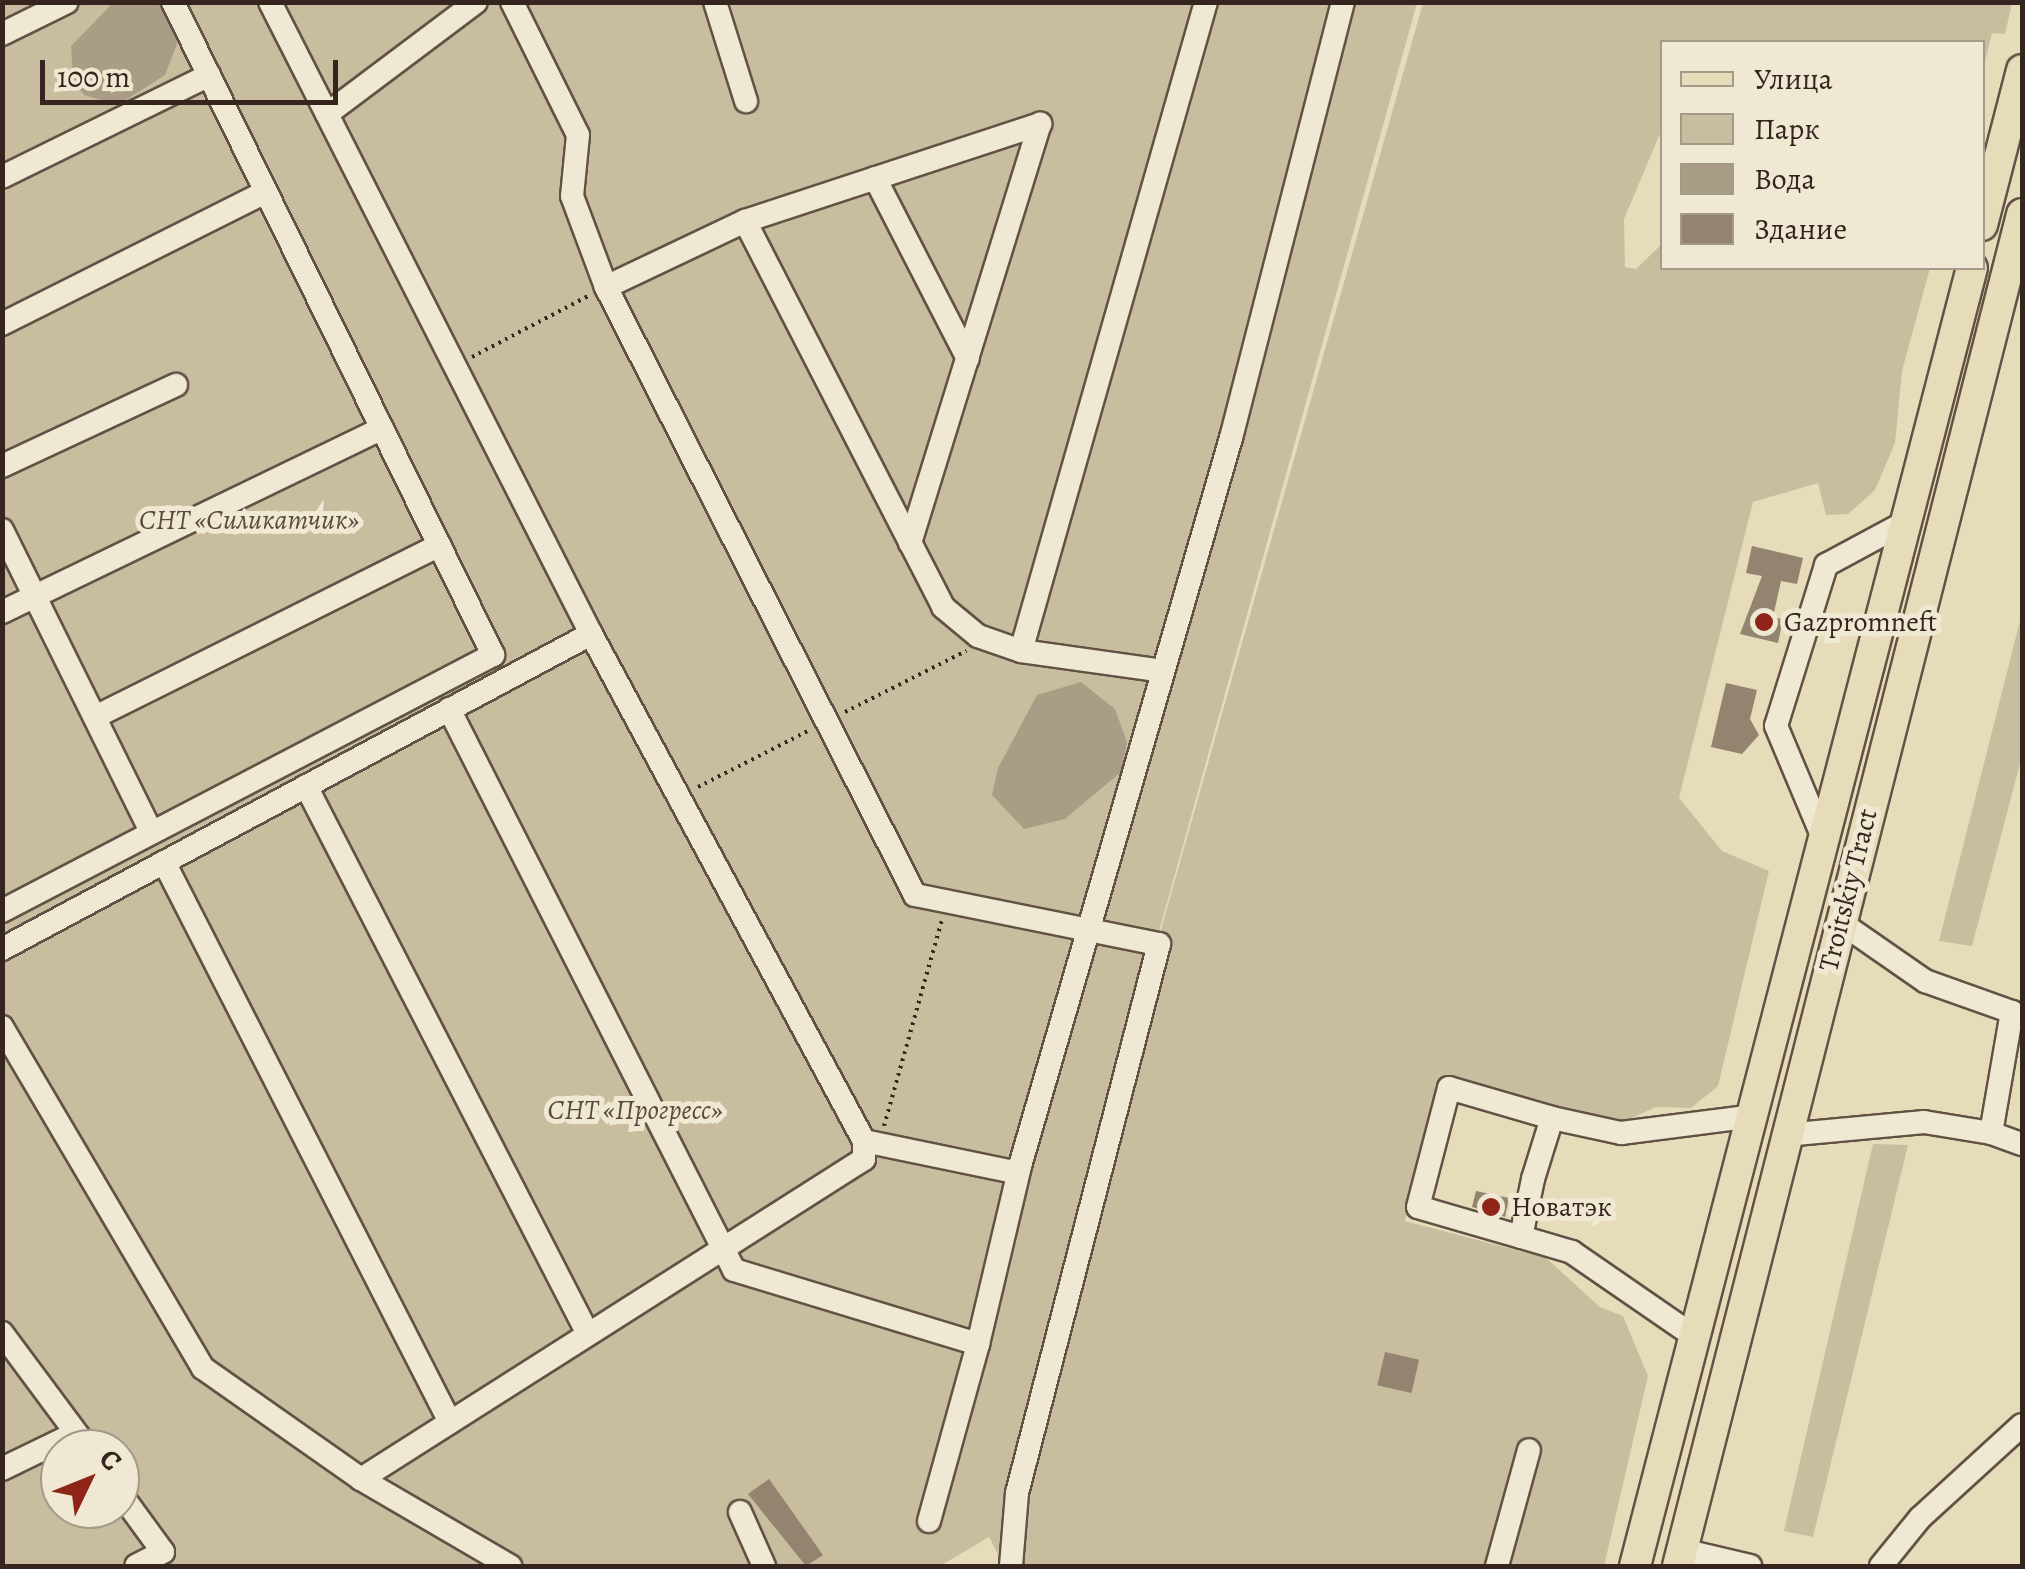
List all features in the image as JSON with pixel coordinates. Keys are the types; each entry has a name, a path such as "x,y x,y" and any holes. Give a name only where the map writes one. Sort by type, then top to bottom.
{"main road":[{"path":"1985,213 2022,70"},
{"name":"Troitskiy Tract","path":"1680,1558 2022,214"},
{"name":"Troitskiy Tract","path":"1635,1566 1971,270"}],"street":[{"path":"2,34 67,2"},
{"path":"2,911 150,830 493,655 173,2"},
{"path":"270,2 592,634 871,1143 1018,1173"},
{"path":"327,114 476,2"},
{"path":"512,2 578,135 572,196 606,287 915,895 1090,924 1160,944 1017,1493 1011,1566"},
{"path":"715,2 746,101"},
{"path":"1021,651 1206,2"},
{"path":"929,1521 978,1344 1018,1173 1163,671 1343,2"},
{"path":"2,178 208,75"},
{"path":"606,287 745,222 1040,124 910,543"},
{"path":"875,178 968,359"},
{"path":"2,324 266,192"},
{"path":"745,222 943,607 978,636 1021,651 1163,671"},
{"path":"2,466 176,384"},
{"path":"2,612 382,428"},
{"path":"1824,840 1776,726 1826,564 1906,522"},
{"path":"2,530 150,830"},
{"path":"95,718 440,545"},
{"path":"2,950 592,634"},
{"path":"449,709 734,1270 978,1344"},
{"path":"306,786 588,1334"},
{"path":"164,862 450,1422"},
{"path":"1840,922 1925,980 2017,1013 1991,1133"},
{"path":"2,1027 202,1368 361,1478 510,1566"},
{"path":"1695,1337 1572,1252 1418,1207 1449,1088 1621,1133 1753,1116"},
{"path":"1520,1237 1552,1118"},
{"path":"1785,1135 1924,1122 1991,1133 2022,1144"},
{"path":"361,1478 864,1159 871,1143"},
{"path":"2,1332 73,1429"},
{"path":"1881,1566 1920,1518 2022,1425"},
{"path":"1497,1566 1529,1450"},
{"path":"2,1469 40,1456"},
{"path":"740,1512 764,1566"},
{"path":"136,1566 162,1552 140,1521"},
{"path":"1680,1558 1750,1566"}],"path":[{"path":"455,366 606,287"},
{"path":"871,1143 942,940 942,900"}],"green space":[{"path":"3,3 1417,3 1078,1223 1423,3 2012,3 2005,34 1992,33 1985,62 1985,40 1660,40 1660,134 1624,219 1625,267 1636,269 1660,246 1660,270 1929,270 1902,371 1895,443 1875,490 1848,514 1826,515 1818,483 1753,502 1679,798 1722,851 1769,871 1718,1086 1691,1108 1656,1107 1619,1124 1442,1081 1405,1221 1546,1258 1600,1307 1623,1316 1648,1376 1604,1566 1004,1566 989,1537 940,1566 3,1566"},
{"path":"2022,613 2022,756 1972,946 1939,941"},
{"path":"1873,1144 1908,1145 1813,1537 1784,1531"}],"water":[{"path":"114,2 159,3 178,41 165,75 118,105 84,95 73,80 71,46"},
{"path":"1081,682 1115,709 1127,742 1121,772 1065,819 1024,829 992,795 998,768 1037,695"}],"building":[{"path":"1752,546 1803,558 1797,584 1781,581 1773,617 1783,619 1778,643 1740,634 1762,576 1746,573"},
{"path":"1726,683 1757,690 1750,719 1759,735 1742,754 1711,747"},
{"path":"1476,1191 1509,1198 1505,1217 1472,1207"},
{"path":"1385,1352 1419,1360 1411,1393 1377,1385"},
{"path":"769,1479 823,1555 806,1566 748,1494"}],"place":[{"name":"Gazpromneft","path":"1764,622"},
{"name":"Новатэк","path":"1491,1207"}],"park label":[{"name":"СНТ «Силикатчик»","path":"249,520"},
{"name":"СНТ «Прогресс»","path":"635,1110"}]}
